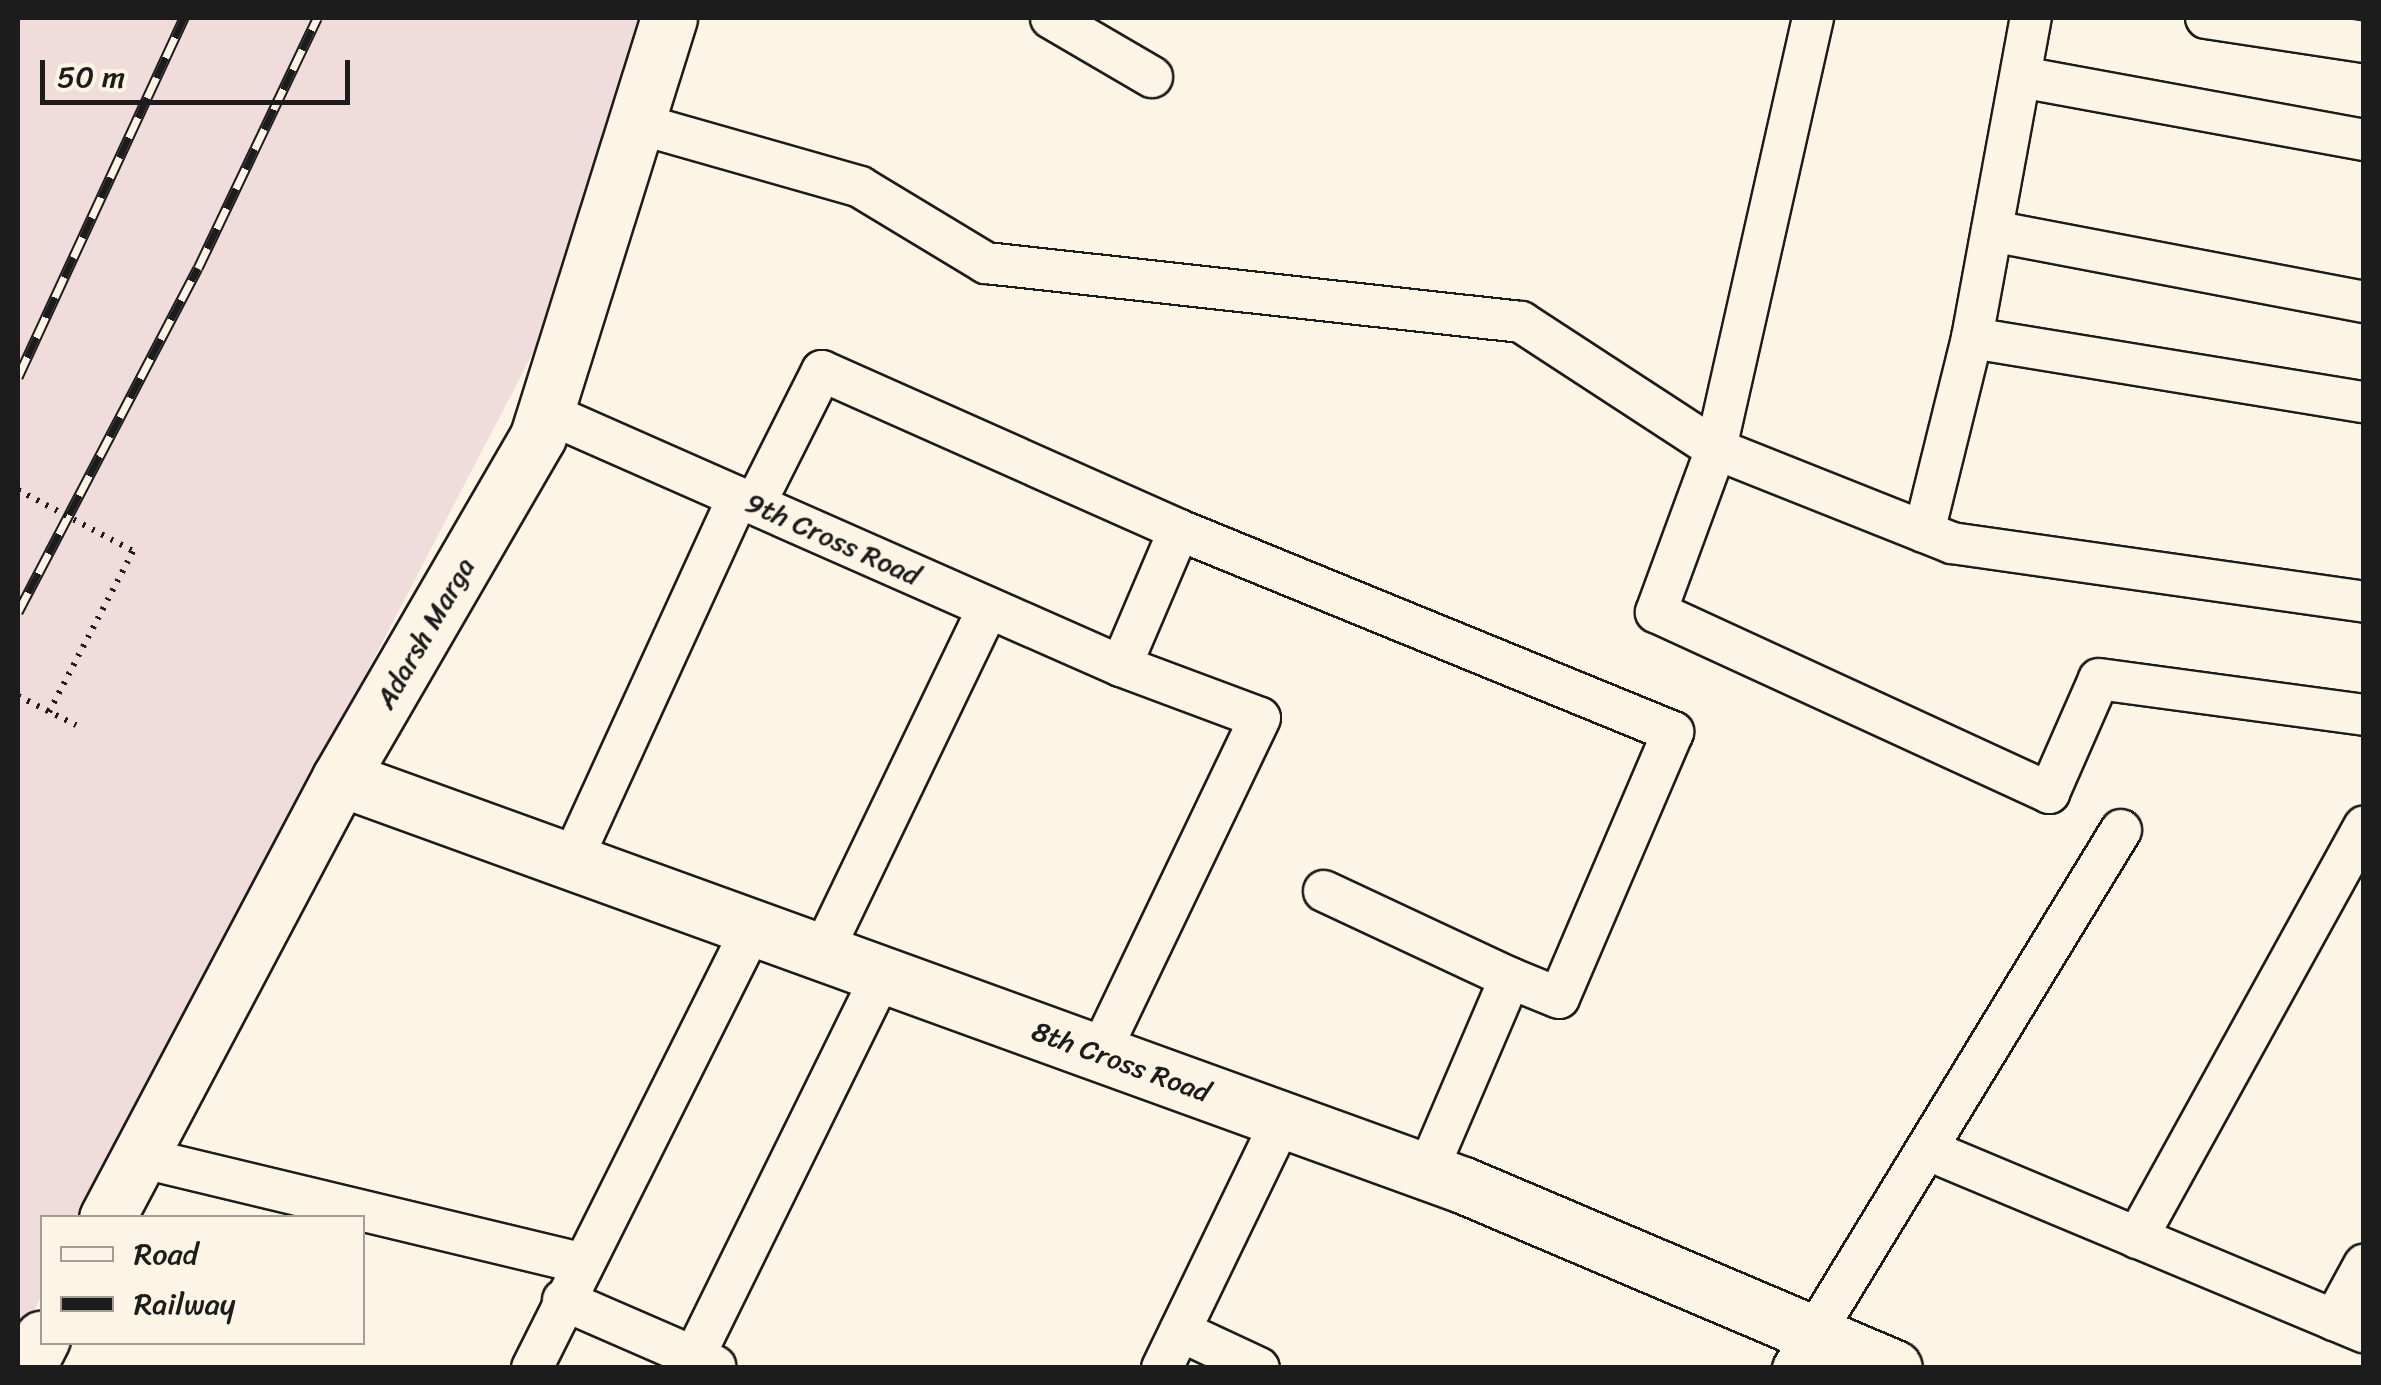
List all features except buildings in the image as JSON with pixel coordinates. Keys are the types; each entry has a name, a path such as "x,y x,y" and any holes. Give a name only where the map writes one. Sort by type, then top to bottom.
{"street":[{"name":"Adarsh Marga","path":"109,1215 340,778 546,412 670,18"},
{"path":"1051,18 1152,76"},
{"path":"1813,18 1716,449 1656,612 2049,793 2100,679 2364,715"},
{"path":"1924,532 1972,338 2032,18"},
{"path":"2206,18 2364,42"},
{"path":"2021,77 2364,140"},
{"path":"636,124 860,187 986,263 1520,322 1716,449 1952,543 2364,602"},
{"path":"1992,231 2364,302"},
{"path":"1972,338 2364,402"},
{"path":"571,862 746,501 822,371 1179,530 1672,732 1560,998 1324,891"},
{"name":"9th Cross Road","path":"546,412 1121,666 1260,718 1100,1054"},
{"path":"1121,666 1179,530"},
{"path":"822,953 988,608"},
{"name":"8th Cross Road","path":"340,778 1428,1172 1805,1351 1894,1368"},
{"path":"2137,1238 2364,827"},
{"path":"1805,1351 2121,830"},
{"path":"532,1368 752,928"},
{"path":"563,1300 706,1362 882,974"},
{"path":"1428,1172 1510,978"},
{"path":"1162,1368 1282,1120"},
{"path":"1928,1150 2349,1326 2364,1265"},
{"path":"139,1156 582,1263"},
{"path":"1180,1331 1259,1368"},
{"path":"27,1368 40,1343"}],"path":[{"path":"18,491 134,552 49,712"},
{"path":"18,696 76,725"}],"shaded area":[{"path":"18,18 643,18 547,326 84,1215 40,1215 40,1299 18,1343"}],"railway":[{"path":"18,377 184,18"},
{"path":"18,612 198,268 317,18"}]}
